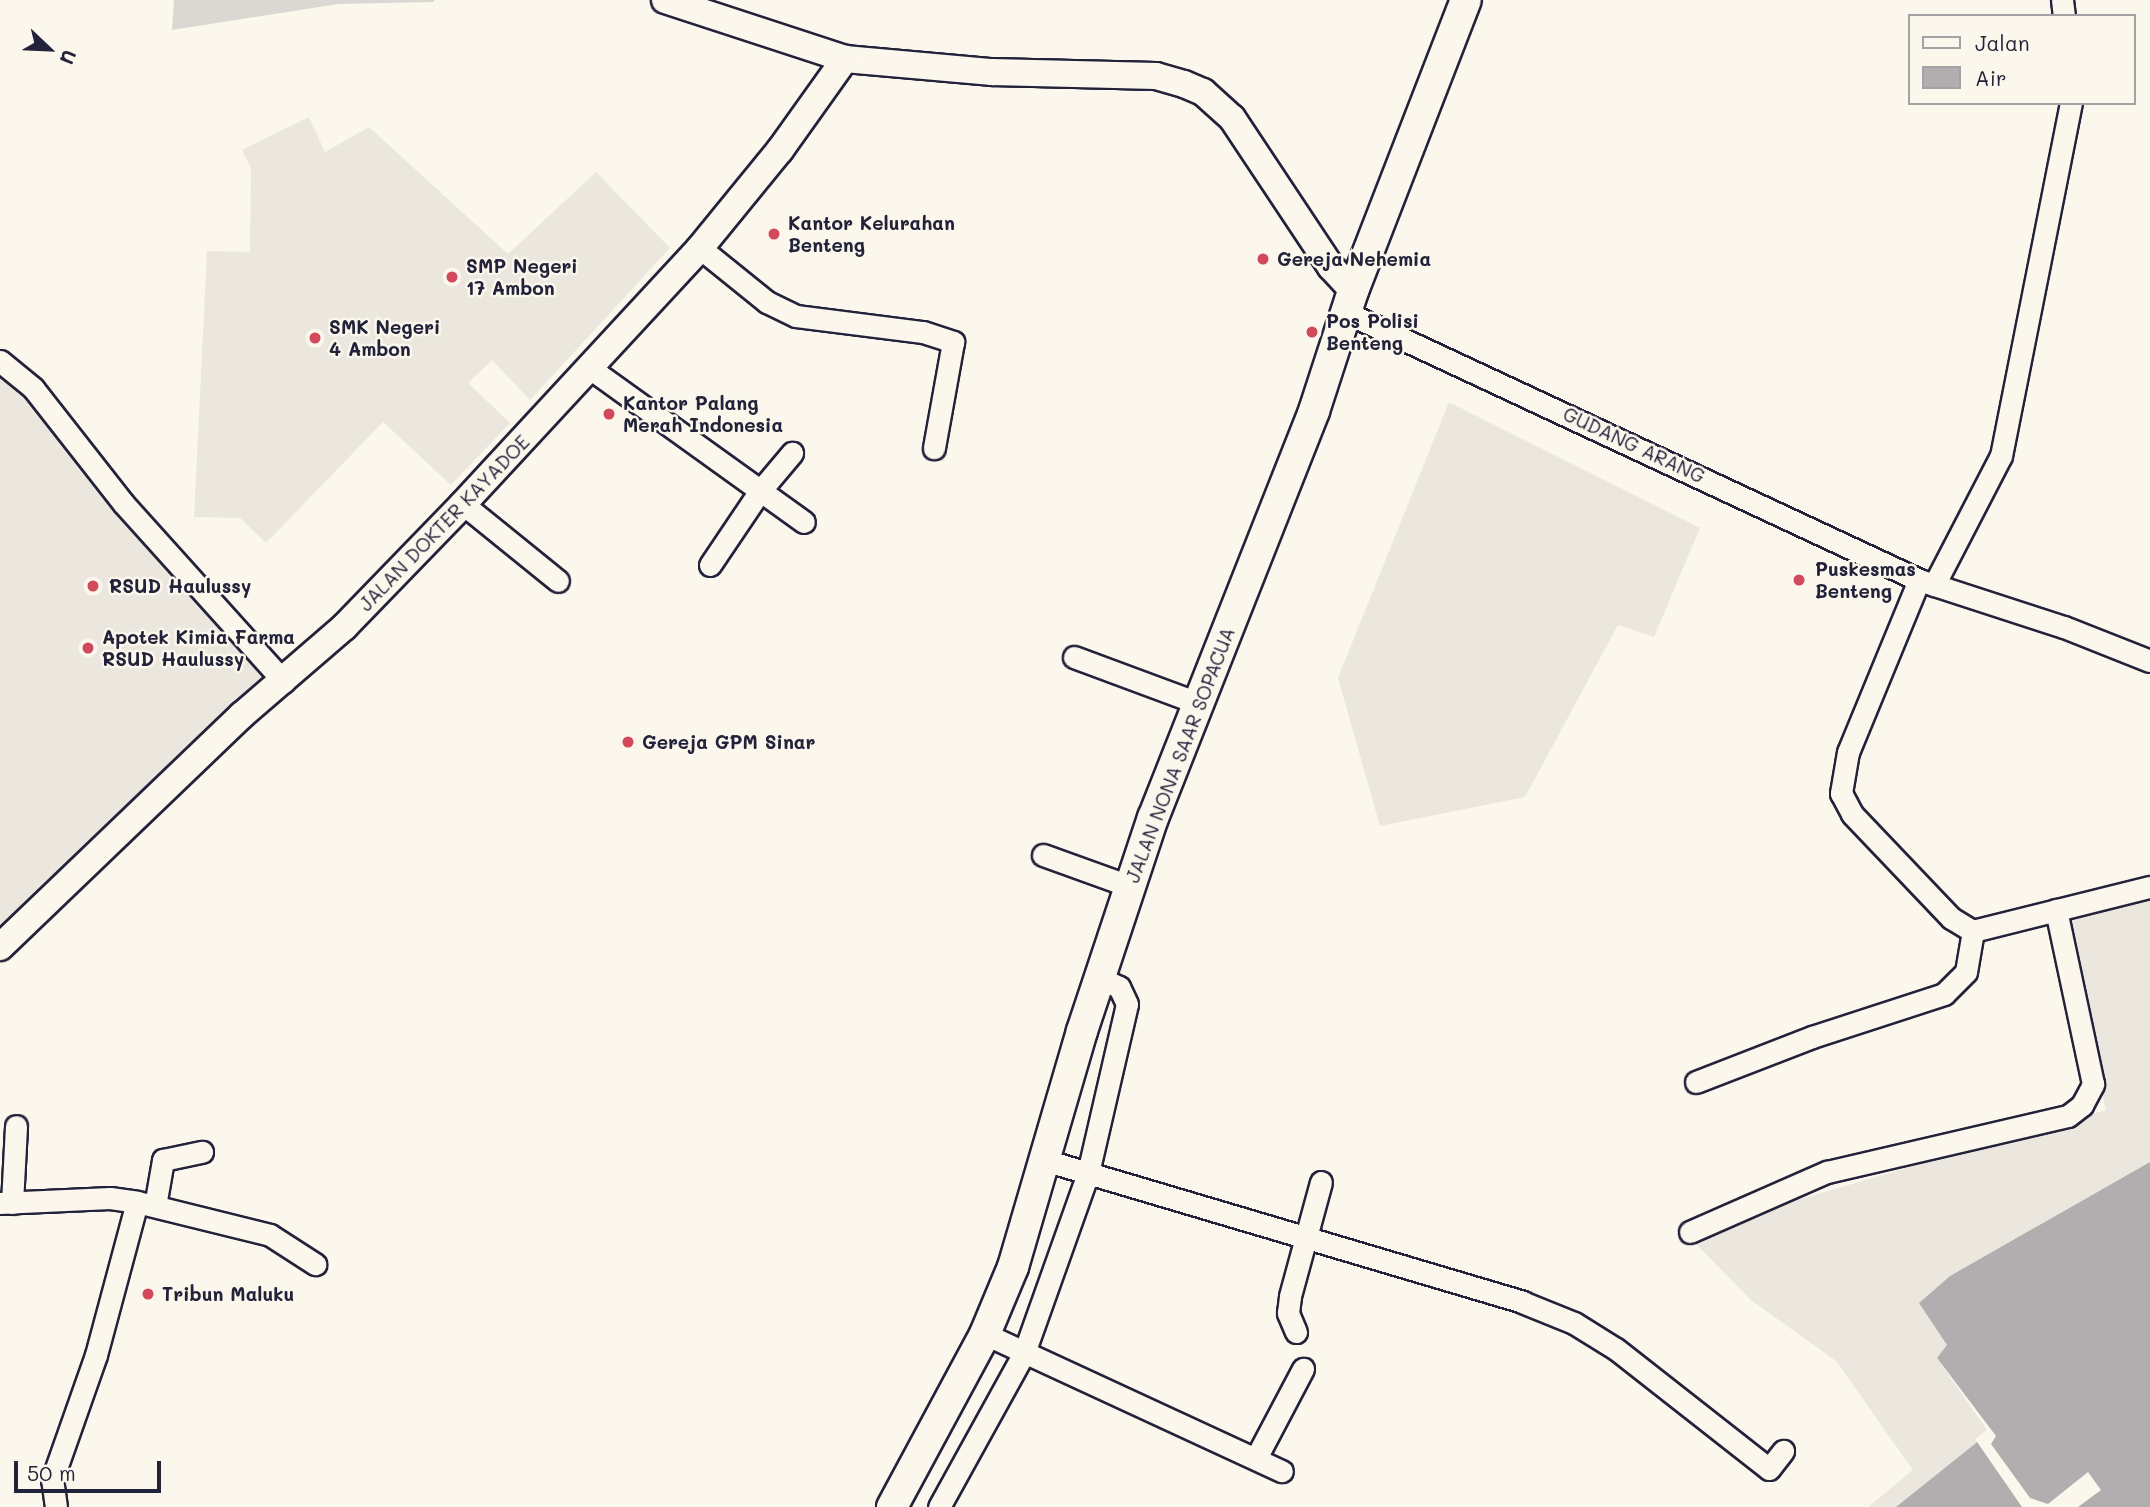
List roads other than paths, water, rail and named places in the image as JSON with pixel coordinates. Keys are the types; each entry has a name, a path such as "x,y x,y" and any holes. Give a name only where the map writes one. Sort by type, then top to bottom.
{"main road":[{"name":"JALAN NONA SAAR SOPACUA","path":"892,1507 985,1334 1021,1244 1044,1160 1129,886 1198,703 1314,411 1350,302 1466,0"}],"street":[{"path":"665,0 845,59 992,72 1156,76 1203,92 1225,110 1250,139 1331,267 1350,302"},
{"name":"JALAN DOKTER KAYADOE","path":"0,947 180,773 344,627 463,504 591,369 699,248 780,150 845,59"},
{"path":"1973,931 1942,908 1852,814 1841,793 1858,721 1926,583 2001,456 2071,105"},
{"path":"699,248 767,302 796,316 923,332 953,342 934,448"},
{"name":"GUDANG ARANG","path":"1350,302 1926,583 2150,661"},
{"path":"0,361 33,388 124,505 284,682"},
{"path":"591,369 804,522"},
{"path":"710,565 760,491 792,453"},
{"path":"463,504 558,581"},
{"path":"1074,657 1198,703"},
{"path":"1043,855 1129,886"},
{"path":"1973,931 2150,887"},
{"path":"1690,1232 1827,1172 2068,1116 2082,1105 2093,1084 2056,910"},
{"path":"1696,1082 1812,1037 1944,994 1966,972 1973,931"},
{"path":"939,1507 1024,1353 1088,1173 1127,1004 1119,986 1100,978"},
{"path":"16,1126 6,1203 110,1198 146,1204 270,1235 315,1264"},
{"path":"56,1507 52,1480 163,1160 202,1152"},
{"path":"1044,1160 1522,1302 1574,1323 1676,1392 1769,1469 1783,1451"},
{"path":"1296,1332 1289,1313 1290,1296 1321,1182"},
{"path":"985,1334 1282,1471"},
{"path":"1256,1458 1303,1369"}],"water":[{"path":"2150,1162 2150,1507 1896,1507 1991,1431 1937,1358 1947,1345 1919,1303 1950,1276"}],"place":[{"name":"Kantor Kelurahan Benteng","path":"774,234"},
{"name":"Gereja Nehemia","path":"1263,259"},
{"name":"SMP Negeri 17 Ambon","path":"452,277"},
{"name":"Pos Polisi Benteng","path":"1312,332"},
{"name":"SMK Negeri 4 Ambon","path":"315,338"},
{"name":"Kantor Palang Merah Indonesia","path":"609,414"},
{"name":"Puskesmas Benteng","path":"1799,580"},
{"name":"RSUD Haulussy","path":"93,586"},
{"name":"Apotek Kimia Farma RSUD Haulussy","path":"88,648"},
{"name":"Gereja GPM Sinar","path":"628,742"},
{"name":"Tribun Maluku","path":"148,1294"}]}
